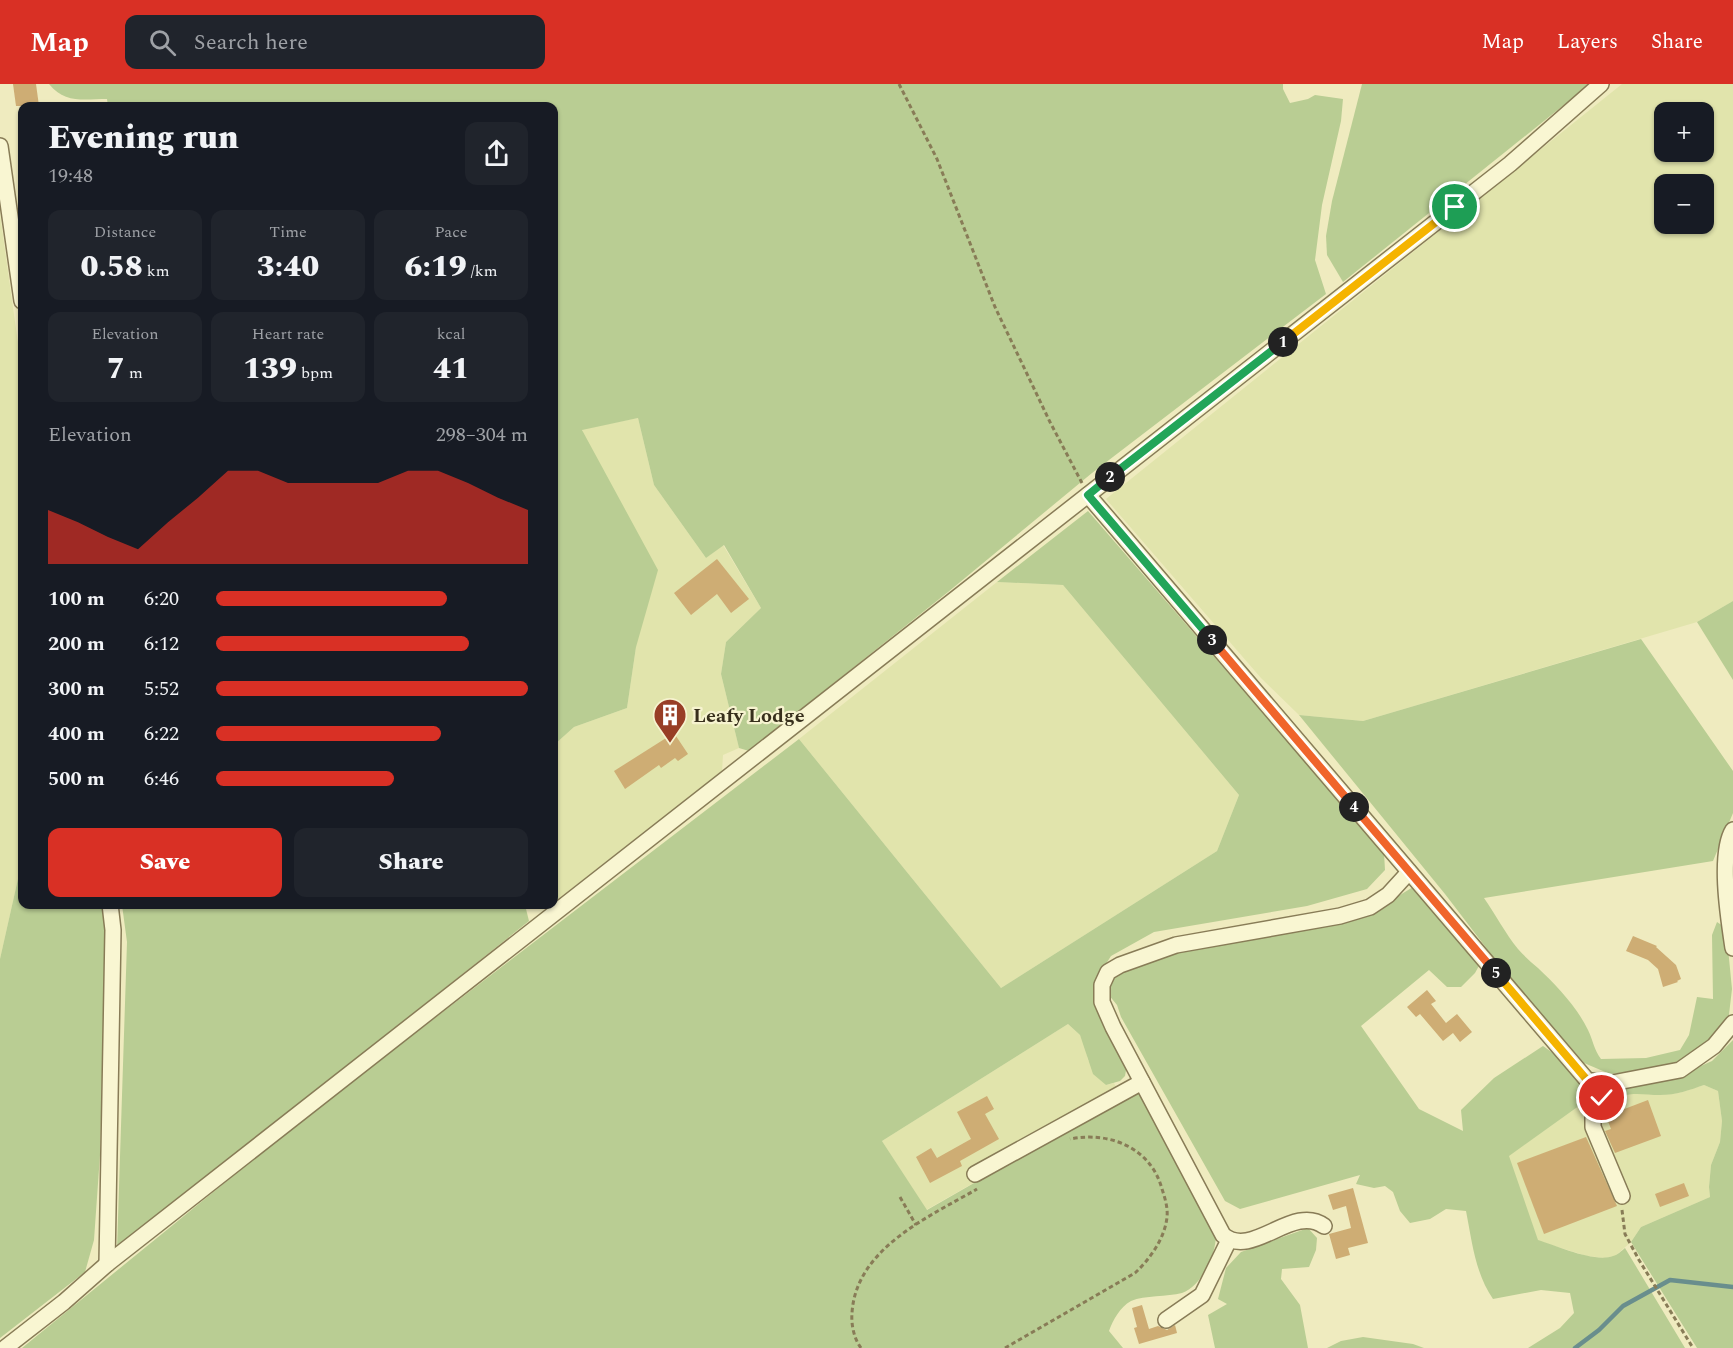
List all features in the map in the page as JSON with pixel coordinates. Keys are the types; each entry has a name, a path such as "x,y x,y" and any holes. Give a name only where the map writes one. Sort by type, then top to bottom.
{"street":[{"path":"5,1348 64,1302 107,1264 1510,164 1601,84"},
{"path":"0,146 18,273"},
{"path":"1088,495 1587,1080 1607,1084 1680,1070 1714,1046 1733,1023"},
{"path":"1733,830 1729,836 1726,856 1726,903 1733,948"},
{"path":"1324,1226 1315,1220 1300,1221 1241,1243 1229,1240 1223,1235 1102,1002 1102,985 1108,972 1120,965 1176,945 1340,916 1370,907 1388,895 1409,872"},
{"path":"107,1264 113,930 111,909"},
{"path":"976,1182 1142,1082"},
{"path":"1598,1082 1602,1103 1593,1118 1593,1127 1622,1196"},
{"path":"1166,1320 1202,1295 1229,1240"}],"path":[{"path":"899,84 937,159 995,308 1088,495"},
{"path":"1005,1348 1135,1273 1144,1265 1162,1237 1167,1217 1166,1202 1154,1169 1142,1154 1115,1139 1083,1137 1066,1140"},
{"path":"861,1348 852,1320 860,1280 886,1248 976,1182"},
{"path":"1622,1196 1625,1234 1694,1348"},
{"path":"900,1197 916,1225"}],"green space":[{"path":"49,84 1283,84 1290,103 1315,95 1343,99 1341,121 1322,205 1315,260 1326,294 1092,473 749,751 739,748 721,674 726,642 761,608 724,545 706,558 654,485 638,418 582,430 658,570 636,647 627,708 574,727 558,741 558,102 107,102 107,99 68,98"},
{"path":"1362,84 1590,84 1343,282 1327,255 1326,236 1332,201"},
{"path":"1622,84 1733,84 1733,601 1697,622 1363,721 1299,715 1261,678 1106,499"},
{"path":"0,214 18,343 18,879 0,959"},
{"path":"638,418 654,485 706,558 723,545 761,608 726,642 721,674 739,748 723,755 722,772 558,899 558,741 574,727 627,708 636,647 582,429"},
{"path":"1088,511 1384,853 1385,870 1367,889 1307,906 1154,932 1111,956 1095,981 1095,1007 1127,1065 1125,1076 1120,1081 1106,1085 1093,1074 1080,1035 1068,1024 882,1141 927,1210 1122,1098 1137,1092 1146,1096 1216,1235 1211,1260 1196,1284 1182,1293 1131,1301 1120,1310 1109,1331 1123,1348 22,1348 363,1070 422,1028 799,739 1001,988 1217,851 1239,795 1063,585 997,582"},
{"path":"997,582 1063,585 1239,795 1217,851 1001,988 799,739"},
{"path":"1733,601 1733,680 1697,622"},
{"path":"1641,639 1733,771 1733,813 1713,861 1484,898 1518,949 1572,1005 1588,1030 1601,1059 1646,1058 1680,1050 1689,1035 1697,997 1713,999 1712,935 1717,922 1726,928 1732,989 1728,1023 1700,1050 1676,1063 1645,1070 1610,1074 1584,1063 1500,966 1445,894 1299,715 1363,721"},
{"path":"18,879 18,909 104,909 106,928 100,1155 94,1240 85,1272 0,1338 0,959"},
{"path":"1413,887 1480,964 1475,973 1461,987 1447,987 1429,970 1361,1026 1419,1109 1463,1131 1461,1110 1494,1078 1543,1046 1571,1069 1590,1098 1509,1156 1538,1240 1576,1253 1605,1258 1618,1254 1625,1248 1685,1348 1528,1348 1560,1328 1574,1313 1570,1293 1541,1290 1493,1299 1478,1268 1466,1211 1446,1209 1430,1219 1410,1223 1400,1211 1393,1192 1385,1186 1374,1188 1356,1184 1360,1175 1240,1209 1225,1201 1121,1017 1117,1005 1108,994 1111,977 1124,968 1174,952 1297,931 1379,908"},
{"path":"123,909 526,909 529,921 117,1249 127,942"},
{"path":"1068,1024 1080,1035 1088,1060 1106,1085 1114,1083 1122,1098 926,1210 882,1141"},
{"path":"1733,1040 1733,1348 1697,1348 1631,1242 1641,1227 1710,1197 1711,1165 1720,1142 1722,1121 1718,1091 1704,1085 1672,1094 1621,1096 1616,1087 1674,1078 1712,1061"},
{"path":"1704,1085 1718,1091 1722,1121 1720,1142 1711,1165 1710,1197 1641,1227 1631,1242 1615,1256 1605,1258 1587,1256 1538,1241 1508,1156 1590,1098 1616,1087 1621,1095 1644,1092 1659,1095 1679,1093"},
{"path":"1308,1228 1317,1238 1316,1250 1309,1267 1282,1269 1281,1279 1300,1305 1308,1348 1215,1348 1208,1315 1227,1304 1218,1299 1226,1268 1241,1252"},
{"path":"1363,1337 1413,1344 1424,1348 1327,1348 1341,1341"}],"building":[{"path":"13,84 36,84 38,102 18,102 16,106"},
{"path":"717,559 749,599 731,613 717,594 691,615 674,593"},
{"name":"Leafy Lodge","path":"674,733 688,754 678,761 675,758 661,768 659,765 625,789 614,771"},
{"path":"1633,936 1657,946 1676,965 1681,979 1663,987 1658,969 1648,960 1626,951"},
{"path":"1427,990 1436,1001 1431,1004 1446,1023 1457,1014 1472,1032 1460,1042 1453,1033 1443,1041 1420,1014 1416,1017 1407,1007"},
{"path":"987,1096 994,1109 985,1114 999,1139 960,1161 962,1166 930,1183 916,1157 931,1148 937,1158 971,1139 957,1112"},
{"path":"1648,1100 1661,1136 1615,1153 1605,1131 1611,1129 1606,1116"},
{"path":"1586,1137 1617,1206 1544,1234 1517,1163"},
{"path":"1684,1183 1689,1196 1660,1207 1655,1194"},
{"path":"1353,1188 1368,1243 1348,1248 1350,1255 1336,1259 1329,1234 1351,1228 1346,1206 1333,1210 1328,1195"},
{"path":"1142,1305 1149,1329 1158,1326 1167,1330 1175,1325 1177,1333 1139,1344 1134,1328 1137,1327 1132,1308"}],"waterway":[{"path":"1575,1348 1599,1330 1623,1306 1670,1280 1733,1287"}],"place":[{"name":"Leafy Lodge","path":"670,744"}],"route":[{"path":"1455,207 1088,495 1587,1080 1598,1082 1602,1098"}]}
